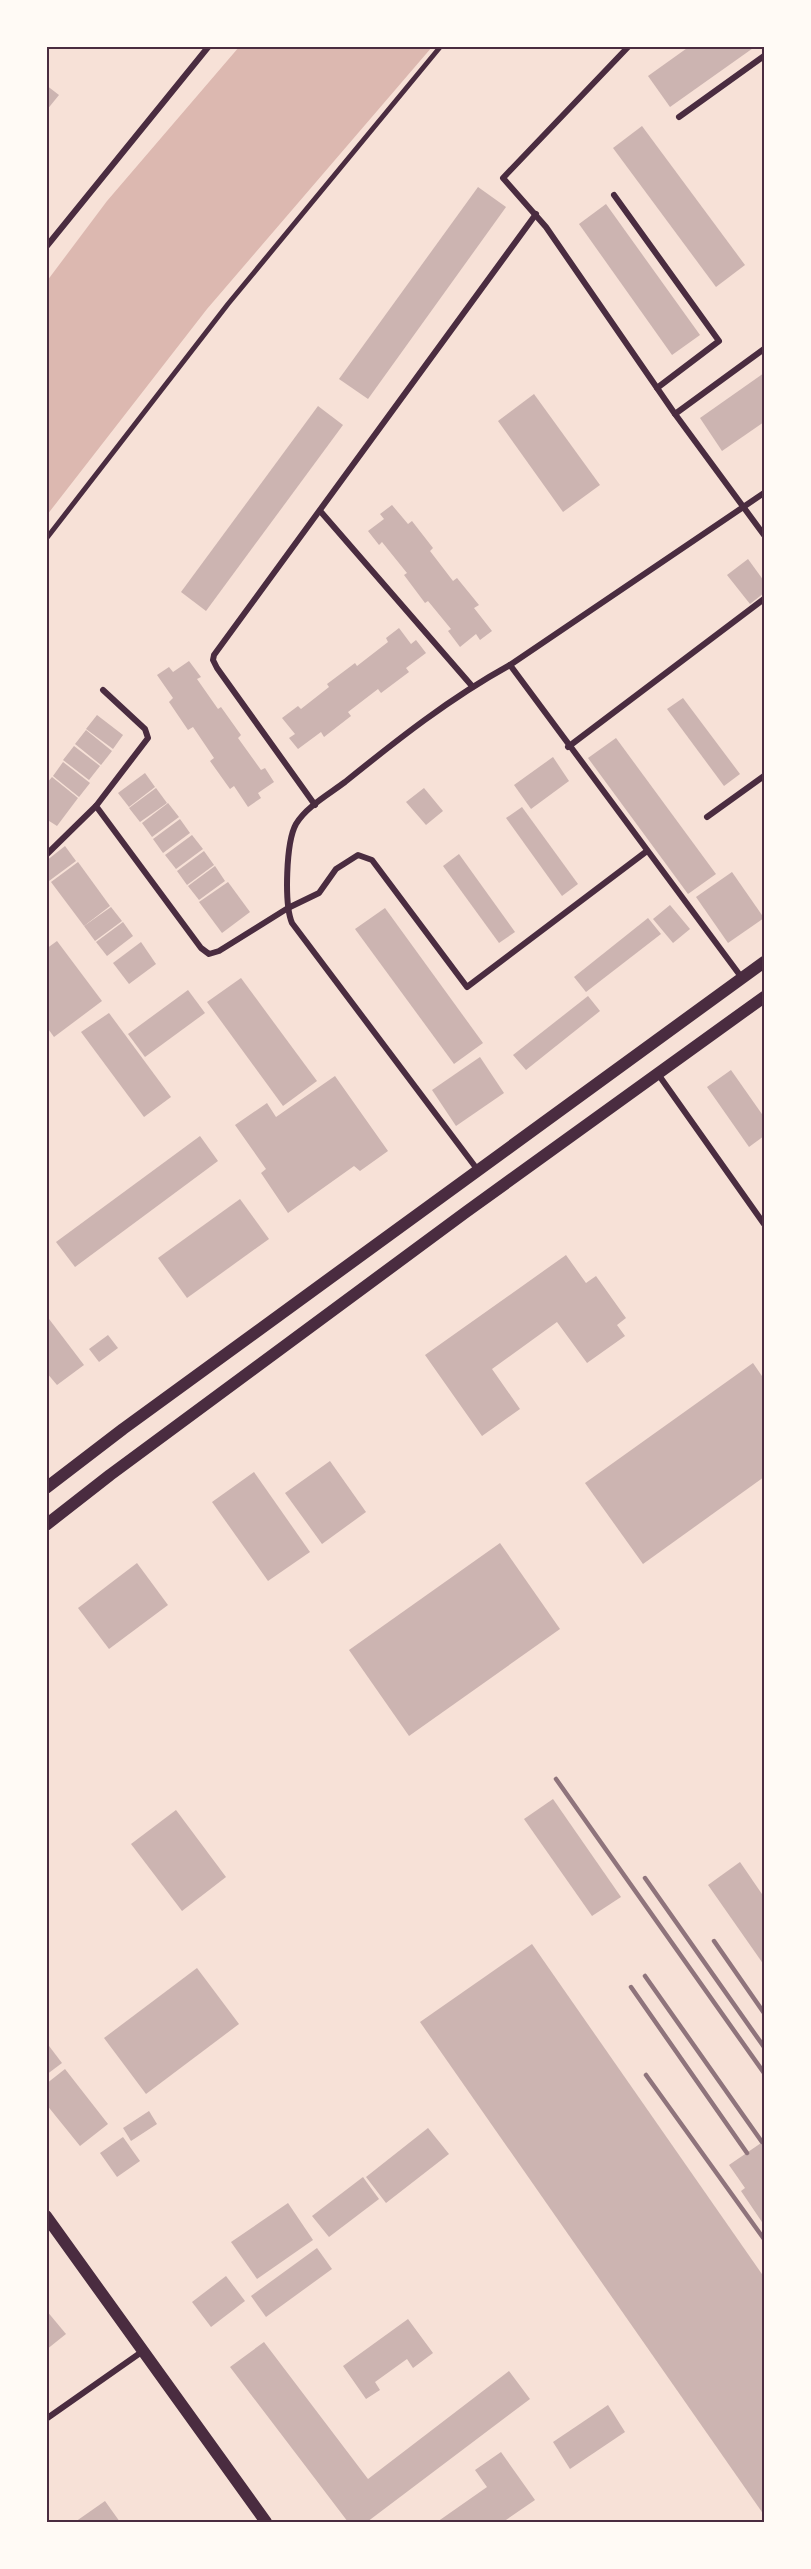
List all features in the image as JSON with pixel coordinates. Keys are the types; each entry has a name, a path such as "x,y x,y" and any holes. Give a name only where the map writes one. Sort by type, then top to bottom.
{"main road":[{"path":"46,1488 477,1169 765,962"},
{"path":"46,1525 110,1475 765,997"},
{"path":"46,2216 266,2523"}],"street":[{"path":"46,247 209,46"},
{"path":"46,539 228,304 441,46"},
{"path":"629,46 503,178 536,214 675,414 765,535"},
{"path":"679,117 765,56"},
{"path":"614,195 719,341 657,388"},
{"path":"315,805 213,660 217,650 321,512 536,214"},
{"path":"675,414 765,349"},
{"path":"477,1169 297,931 288,908 292,832 299,819 315,805 472,686 510,665 765,493"},
{"path":"321,512 472,686"},
{"path":"757,525 765,519"},
{"path":"568,747 765,599"},
{"path":"510,665 568,747 742,978"},
{"path":"46,855 96,806 148,738 145,729 103,690"},
{"path":"707,817 765,776"},
{"path":"96,806 204,952 219,951 288,908 319,893 336,869 358,855 372,860 467,987 646,851"},
{"path":"658,1074 765,1224"},
{"path":"46,2419 143,2351"}],"shaded area":[{"path":"239,47 432,47 207,309 47,515 47,281 107,201"}],"building":[{"path":"690,46 756,46 670,107 648,76"},
{"path":"46,85 59,95 46,111"},
{"path":"642,126 745,265 716,287 613,148"},
{"path":"478,187 506,207 368,399 339,379"},
{"path":"606,204 700,335 672,355 579,224"},
{"path":"764,373 764,422 722,451 700,418"},
{"path":"534,394 600,485 563,512 498,421"},
{"path":"318,406 343,425 206,611 181,592"},
{"path":"392,505 408,524 412,521 433,548 430,551 453,581 457,578 479,605 474,608 492,631 480,640 476,634 460,647 448,631 451,629 428,601 425,603 404,575 407,573 382,542 379,545 368,531 384,519 380,514"},
{"path":"748,559 764,581 764,593 750,604 727,575"},
{"path":"399,628 411,644 416,640 426,653 406,668 409,672 381,693 378,689 348,712 351,716 324,737 321,732 298,749 289,738 295,734 282,718 298,706 301,709 329,687 327,684 355,663 357,666 388,642 386,638"},
{"path":"189,661 201,677 197,679 218,709 221,707 241,735 238,738 261,770 265,768 274,782 258,793 261,798 248,807 234,786 230,789 210,761 214,758 193,727 188,730 169,702 173,698 157,675 169,667 173,672"},
{"path":"683,698 740,774 724,786 667,709"},
{"path":"97,715 123,735 113,749 86,729"},
{"path":"86,730 112,751 101,765 75,744"},
{"path":"616,738 716,874 688,894 588,758"},
{"path":"74,746 100,766 89,780 63,760"},
{"path":"553,757 569,781 531,809 514,785"},
{"path":"63,762 90,783 79,797 53,776"},
{"path":"145,773 155,787 129,807 118,793"},
{"path":"52,777 78,798 57,826 46,819 46,784"},
{"path":"156,788 167,803 140,822 129,808"},
{"path":"424,788 443,811 426,825 406,802"},
{"path":"168,803 179,817 152,837 142,823"},
{"path":"522,807 578,884 562,896 506,818"},
{"path":"180,819 190,833 163,853 153,839"},
{"path":"192,835 203,849 176,869 165,855"},
{"path":"65,846 76,861 49,881 46,877 46,861"},
{"path":"204,851 214,865 187,885 177,871"},
{"path":"459,854 515,932 499,943 443,866"},
{"path":"78,862 110,906 84,926 51,882"},
{"path":"215,866 225,881 199,900 188,886"},
{"path":"732,872 764,918 728,943 696,897"},
{"path":"228,882 250,912 222,933 199,902"},
{"path":"670,905 690,929 673,943 653,919"},
{"path":"111,907 122,921 95,941 84,926"},
{"path":"385,908 483,1043 454,1064 355,929"},
{"path":"648,918 661,934 586,992 574,977"},
{"path":"123,922 133,936 107,956 96,942"},
{"path":"57,941 102,1001 54,1037 46,1026 46,949"},
{"path":"141,942 156,964 129,984 113,963"},
{"path":"241,978 317,1081 283,1106 207,1002"},
{"path":"188,990 205,1013 145,1057 128,1034"},
{"path":"588,996 600,1011 526,1070 513,1055"},
{"path":"109,1013 171,1097 144,1117 81,1032"},
{"path":"480,1057 504,1093 456,1126 432,1090"},
{"path":"731,1070 764,1117 764,1136 749,1147 707,1087"},
{"path":"335,1076 388,1151 360,1171 354,1166 288,1213 261,1173 266,1169 235,1125 267,1103 276,1117"},
{"path":"200,1136 218,1161 75,1267 56,1242"},
{"path":"240,1199 269,1239 187,1298 158,1258"},
{"path":"566,1255 586,1283 596,1276 626,1318 617,1325 625,1336 587,1363 557,1322 492,1369 520,1409 482,1436 425,1355"},
{"path":"46,1315 84,1365 57,1385 46,1372"},
{"path":"108,1335 118,1348 99,1362 89,1349"},
{"path":"753,1363 764,1379 764,1477 643,1564 585,1483"},
{"path":"330,1461 366,1512 322,1544 285,1493"},
{"path":"254,1472 310,1552 268,1581 212,1502"},
{"path":"500,1543 560,1629 409,1736 349,1650"},
{"path":"137,1563 168,1605 109,1649 78,1608"},
{"path":"553,1799 621,1897 592,1916 524,1819"},
{"path":"176,1810 226,1877 182,1911 131,1844"},
{"path":"740,1862 764,1897 764,1965 708,1885"},
{"path":"532,1944 764,2277 764,2515 420,2022"},
{"path":"197,1968 239,2024 146,2094 104,2038"},
{"path":"46,2042 62,2063 46,2075"},
{"path":"65,2069 108,2124 80,2146 46,2104 46,2084"},
{"path":"149,2111 157,2124 131,2141 123,2128"},
{"path":"428,2128 449,2154 386,2203 366,2177"},
{"path":"123,2137 140,2161 117,2177 100,2153"},
{"path":"764,2141 764,2225 741,2191 745,2188 729,2165"},
{"path":"363,2177 379,2199 329,2237 312,2216"},
{"path":"288,2203 313,2240 257,2279 231,2242"},
{"path":"317,2248 332,2269 266,2317 251,2296"},
{"path":"226,2276 245,2301 211,2327 192,2302"},
{"path":"46,2310 66,2334 46,2350"},
{"path":"408,2319 433,2353 413,2368 407,2359 375,2382 380,2390 366,2399 343,2366"},
{"path":"264,2342 368,2479 509,2371 530,2399 367,2522 348,2522 230,2367"},
{"path":"608,2405 625,2432 570,2469 553,2442"},
{"path":"501,2452 535,2500 503,2522 437,2522 487,2487 475,2470"},
{"path":"105,2501 120,2522 75,2522"}],"railway":[{"path":"556,1779 764,2073"},
{"path":"645,1878 764,2047"},
{"path":"714,1941 764,2013"},
{"path":"645,1976 762,2142"},
{"path":"631,1987 747,2153"},
{"path":"646,2075 764,2239"}]}
